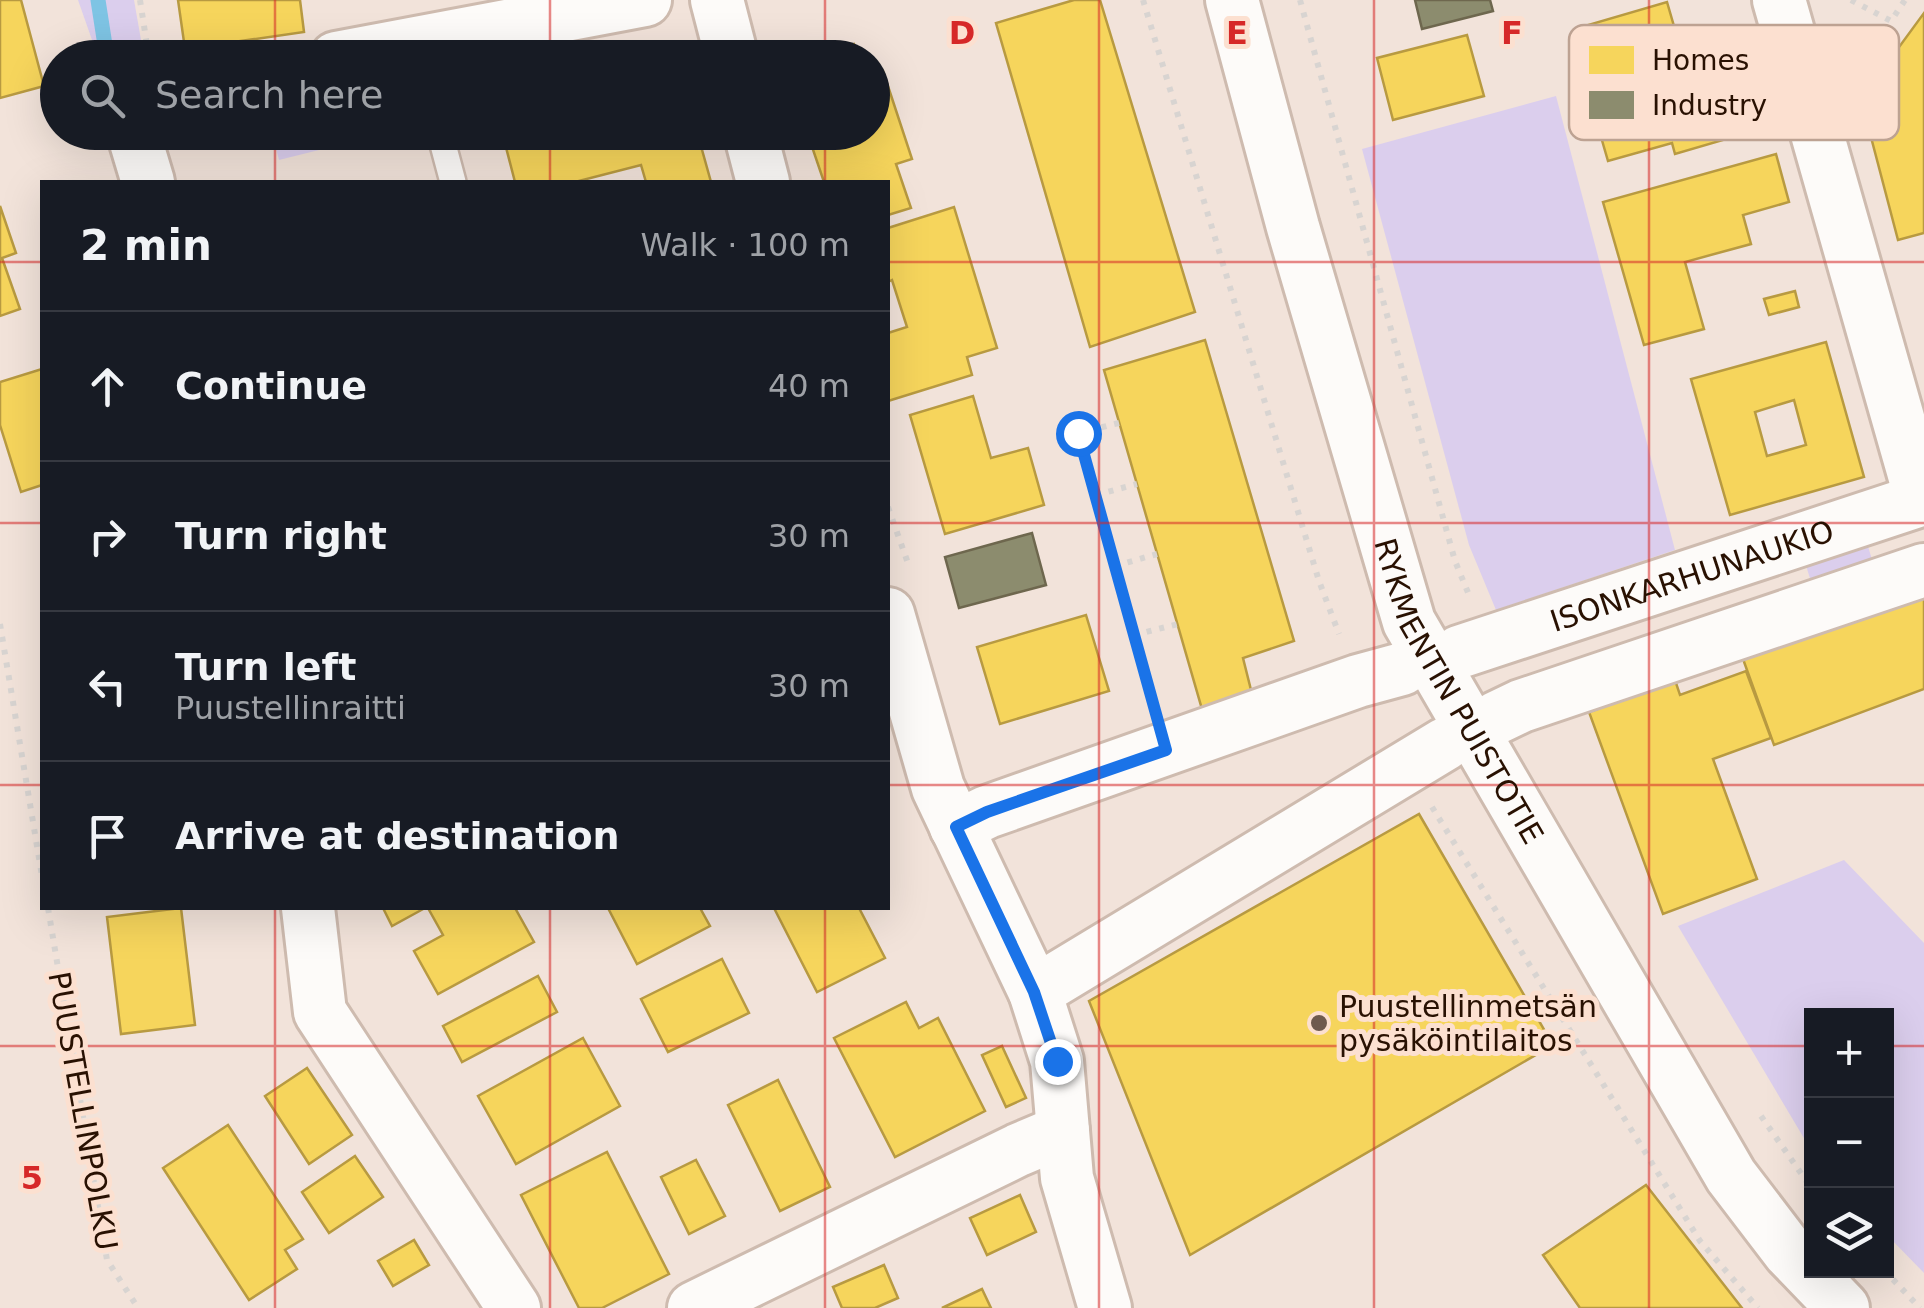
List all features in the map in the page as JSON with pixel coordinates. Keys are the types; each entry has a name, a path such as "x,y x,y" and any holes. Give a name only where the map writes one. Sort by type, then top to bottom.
{"street":[{"path":"432,40 646,0"},
{"path":"717,0 727,40"},
{"name":"RYKMENTIN PUISTOTIE","path":"1232,0 1298,246 1409,622 1731,1176 1789,1252 1843,1308"},
{"path":"1778,0 1785,25"},
{"path":"1819,140 1921,492"},
{"path":"138,150 147,180"},
{"path":"755,150 762,180"},
{"name":"ISONKARHUNAUKIO","path":"1459,652 1921,492"},
{"path":"1496,718 1521,706 1924,570"},
{"path":"890,621 928,760 1034,992 1057,1061 1068,1178 1105,1308"},
{"path":"956,827 987,812 1402,669"},
{"path":"1034,992 1445,744"},
{"path":"308,910 320,1012 514,1308"},
{"path":"694,1308 1063,1132"}],"lane":[{"path":"444,150 452,180"}],"path":[{"path":"140,0 146,40"},
{"path":"1851,0 1890,21 1905,0"},
{"path":"1119,423 1078,433 1166,750"},
{"path":"1096,496 1137,484"},
{"path":"1115,566 1157,554"},
{"path":"0,624 40,864"},
{"path":"1134,635 1178,624"},
{"name":"PUUSTELLINPOLKU","path":"48,910 107,1260 138,1308"},
{"path":"1892,1278 1920,1308"}],"shaded area":[{"path":"78,0 134,0 141,40 92,40"},
{"path":"1556,96 1675,550 1496,610 1469,545 1362,149"},
{"path":"276,150 319,150 279,160"},
{"path":"1866,540 1879,582 1817,601 1804,559"},
{"path":"1844,860 1924,943 1924,1273 1894,1242 1894,1008 1804,1008 1804,1138 1678,926"}],"building: Homes":[{"path":"0,0 21,0 40,71 40,87 0,98"},
{"path":"178,0 300,0 304,32 248,40 184,40"},
{"path":"1074,0 1100,0 1195,312 1090,347 996,23"},
{"path":"1667,2 1674,25 1588,25"},
{"path":"1924,13 1924,233 1898,240 1872,140 1899,140 1899,47"},
{"path":"1467,35 1484,96 1393,120 1377,58"},
{"path":"890,92 912,159 896,164 911,208 890,214 890,180 823,180 813,150 890,150"},
{"path":"1602,140 1723,140 1675,154 1672,143 1608,161"},
{"path":"507,150 702,150 710,180 645,180 641,165 583,180 514,180"},
{"path":"1776,154 1789,202 1743,215 1751,244 1685,262 1704,329 1644,345 1603,202"},
{"path":"0,206 16,253 2,258 20,309 0,316"},
{"path":"954,207 997,348 967,357 972,375 890,400 890,332 907,327 890,281 890,227"},
{"path":"1795,291 1799,307 1769,315 1764,299"},
{"path":"1205,340 1294,641 1243,658 1253,698 1204,716 1104,370"},
{"path":"1826,342 1864,477 1730,515 1691,379","holes":["1794,400 1806,445 1767,456 1755,412"]},
{"path":"40,370 40,486 21,492 0,425 0,382"},
{"path":"973,396 991,458 1028,448 1044,505 945,534 910,415"},
{"path":"1918,594 1924,600 1924,689 1774,745 1743,659"},
{"path":"1086,615 1109,691 1000,724 977,647"},
{"path":"1746,671 1771,738 1713,759 1757,879 1663,914 1589,712 1675,680 1680,695"},
{"name":"Puustellinmetsän pysäköintilaitos","path":"1419,814 1553,1045 1190,1255 1089,1001"},
{"path":"181,910 195,1025 121,1034 107,917"},
{"path":"384,910 421,910 392,926"},
{"path":"429,910 516,910 534,942 438,994 414,951 443,935"},
{"path":"609,910 701,910 710,926 637,964"},
{"path":"775,910 860,910 885,958 817,992"},
{"path":"722,959 749,1013 668,1052 641,999"},
{"path":"538,976 557,1012 462,1062 443,1026"},
{"path":"906,1002 919,1028 938,1018 985,1111 895,1157 834,1038"},
{"path":"583,1038 620,1106 516,1164 478,1096"},
{"path":"1002,1046 1026,1098 1006,1107 982,1055"},
{"path":"307,1068 352,1135 309,1164 265,1096"},
{"path":"778,1080 830,1187 780,1211 728,1105"},
{"path":"228,1125 303,1239 285,1250 297,1269 249,1300 163,1168"},
{"path":"607,1152 669,1274 602,1308 579,1308 521,1195"},
{"path":"355,1156 383,1197 329,1233 302,1192"},
{"path":"696,1160 725,1216 689,1234 661,1177"},
{"path":"1646,1185 1742,1308 1580,1308 1543,1255"},
{"path":"1020,1195 1036,1232 987,1255 970,1218"},
{"path":"414,1240 429,1265 393,1286 378,1261"},
{"path":"884,1265 898,1298 875,1308 842,1308 833,1287"},
{"path":"982,1289 991,1308 942,1308"}],"building: Industry":[{"path":"1415,0 1490,0 1493,11 1422,29"},
{"path":"1032,533 1046,585 959,608 945,557"}],"waterway":[{"path":"98,0 104,40"}],"place":[{"name":"Puustellinmetsän pysäköintilaitos","path":"1319,1023"}],"route":[{"path":"1057,1061 1034,992 956,827 987,812 1166,750 1078,433"}]}
